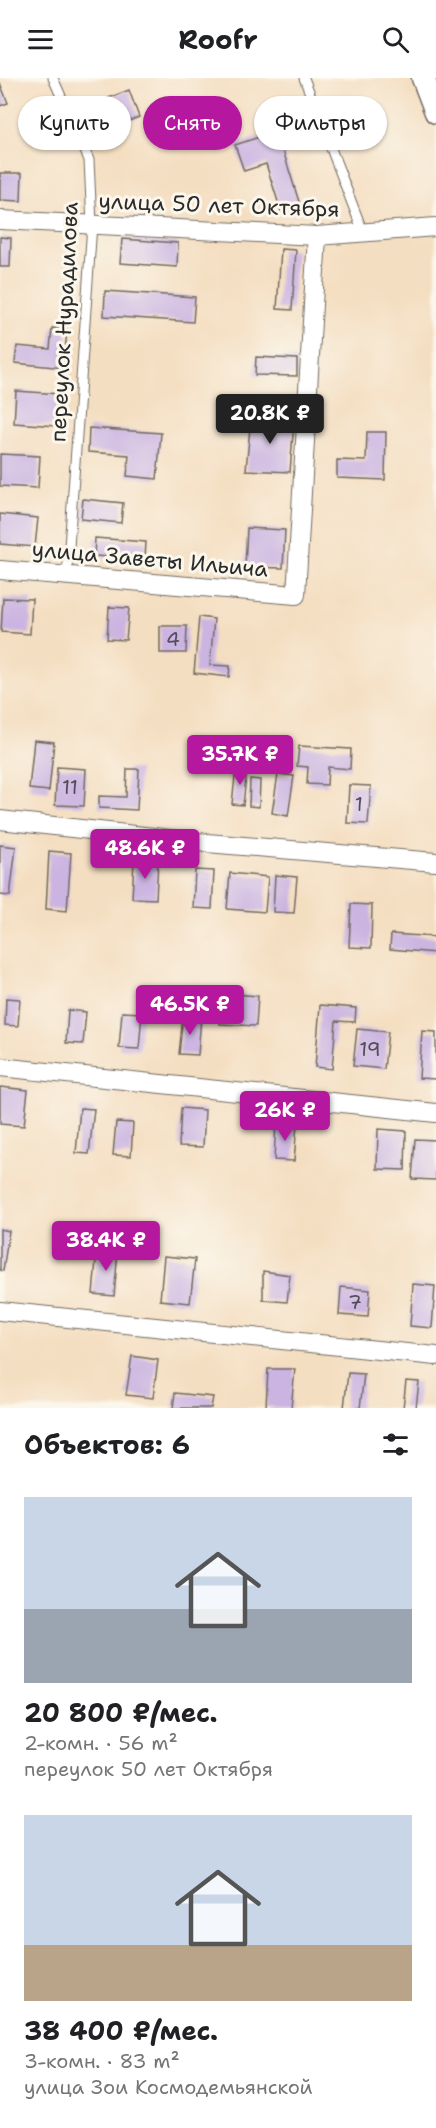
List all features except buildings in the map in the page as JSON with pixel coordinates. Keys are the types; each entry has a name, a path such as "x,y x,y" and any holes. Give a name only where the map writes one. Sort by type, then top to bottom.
{"street":[{"path":"423,78 436,112"},
{"name":"улица 50 лет Октября","path":"0,220 317,236 436,227"},
{"name":"улица Заветы Ильича","path":"0,570 296,596 317,236"},
{"path":"0,820 207,843 436,862"},
{"path":"0,1067 436,1113"},
{"path":"0,1311 436,1356"}],"lane":[{"name":"переулок Нурадилова","path":"53,78 89,160 92,225 67,575"},
{"path":"304,78 363,232"}]}
